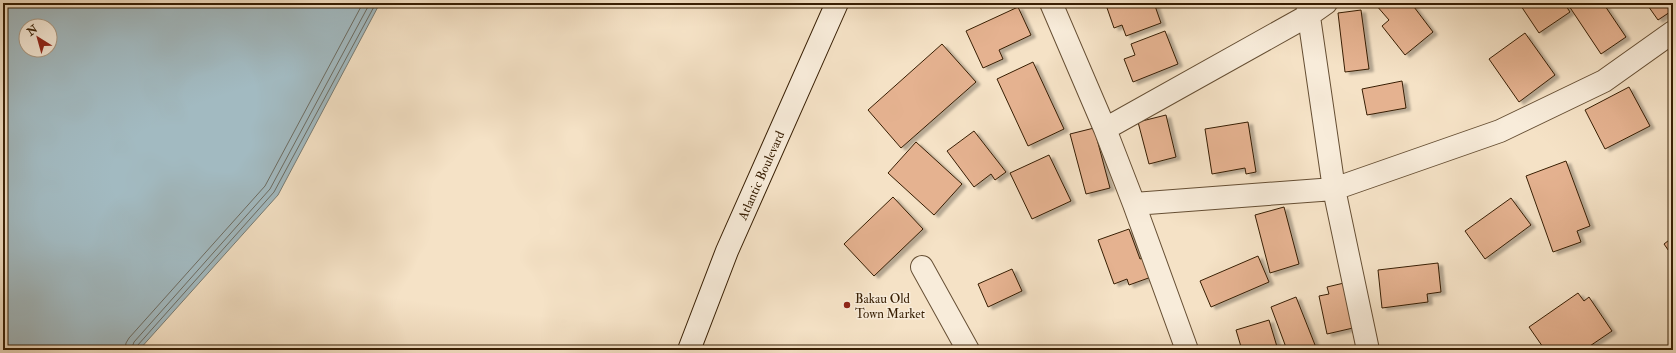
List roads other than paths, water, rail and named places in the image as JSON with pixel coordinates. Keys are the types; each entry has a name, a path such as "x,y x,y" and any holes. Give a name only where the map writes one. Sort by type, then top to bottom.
{"street":[{"name":"Atlantic Boulevard","path":"688,350 730,244 836,3"},
{"path":"1051,3 1106,129 1187,350"},
{"path":"1106,129 1314,7 1334,189 1368,350"},
{"path":"1134,204 1334,189 1500,131 1604,81 1673,32"},
{"path":"922,267 968,350"}],"water":[{"path":"3,3 380,3 278,195 139,350 3,350"}],"place":[{"name":"Bakau Old Town Market","path":"847,305"}]}
